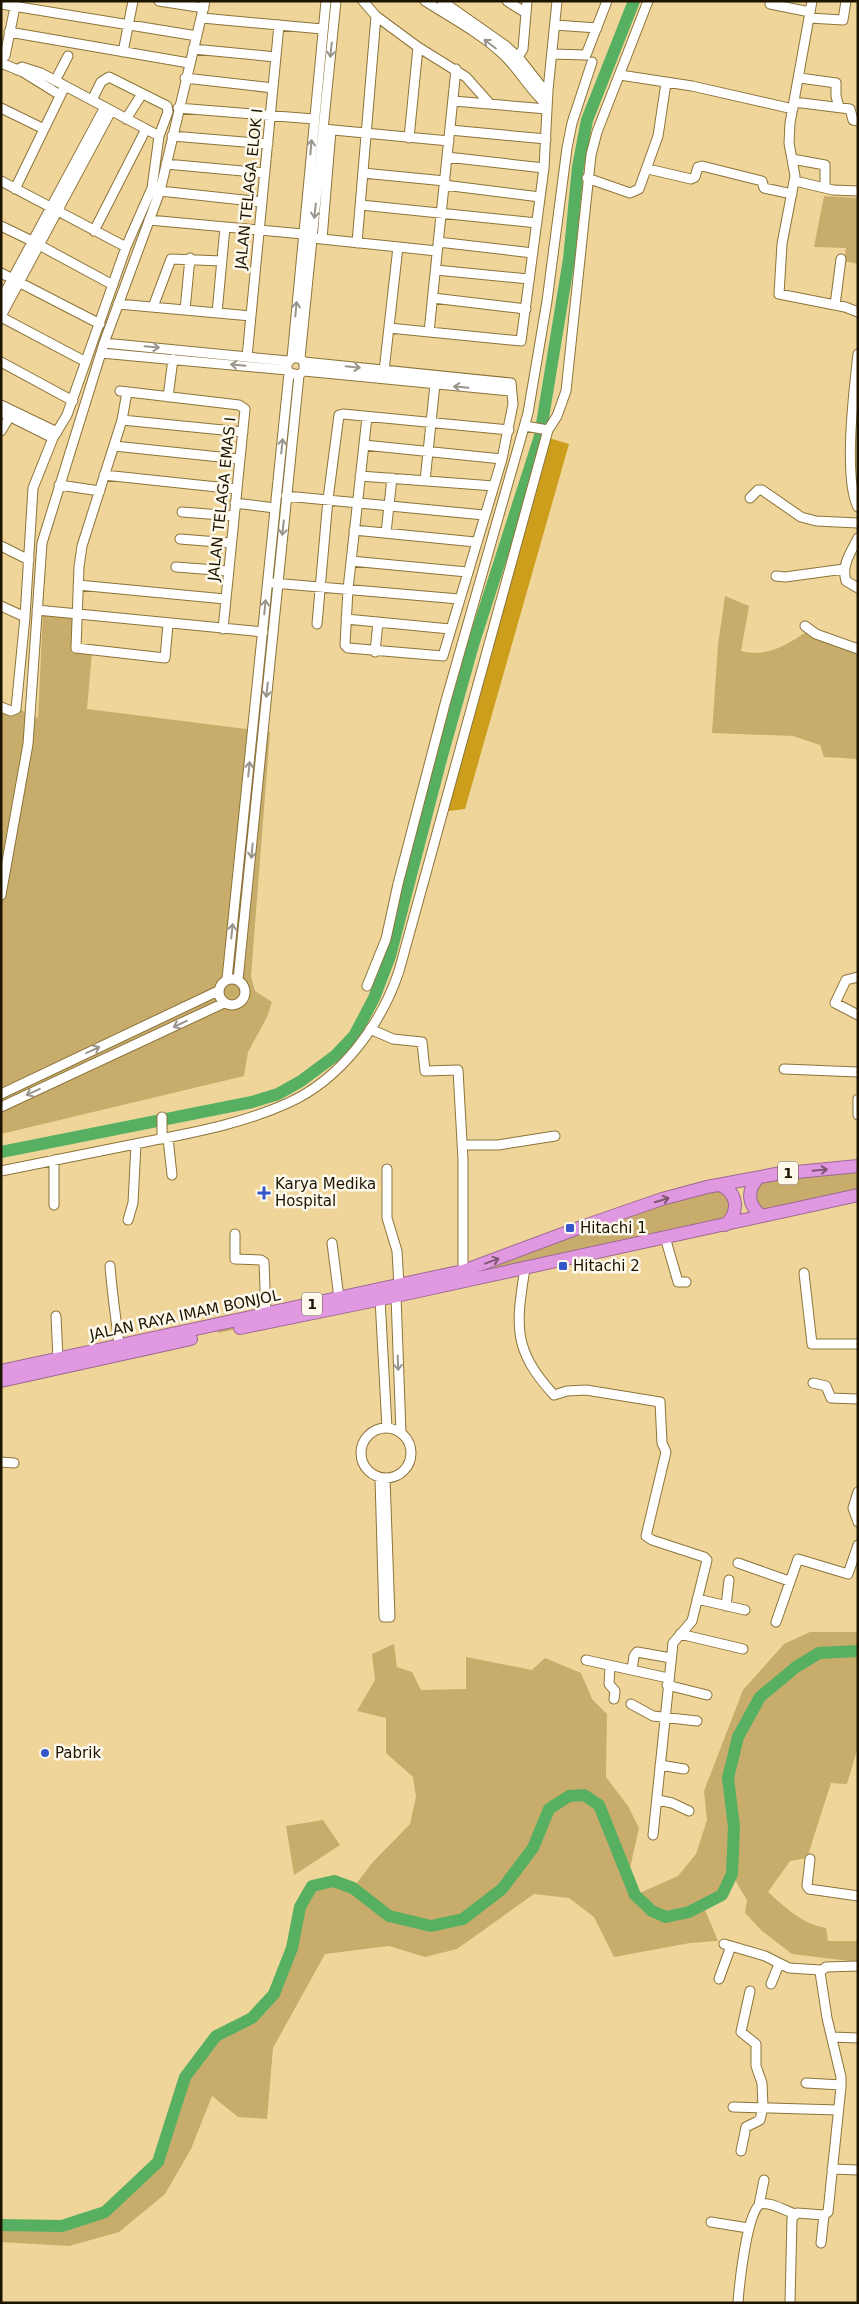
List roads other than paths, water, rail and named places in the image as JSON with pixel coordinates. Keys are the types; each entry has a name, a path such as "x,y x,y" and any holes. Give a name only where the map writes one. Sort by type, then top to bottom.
{"highway":[{"name":"1","path":"720,1185 789,1172 858,1166"},
{"path":"758,1178 750,1188 750,1201 752,1207 762,1216"},
{"name":"JALAN RAYA IMAM BONJOL","path":"1,1371 120,1345 380,1299 397,1291 463,1271 662,1199 720,1185"},
{"path":"720,1185 732,1193 736,1207 730,1220 724,1225"},
{"name":"1","path":"724,1225 858,1194"},
{"name":"JALAN RAYA IMAM BONJOL","path":"1,1381 217,1329 266,1314 339,1298 397,1291 525,1268 724,1225"}],"street":[{"path":"123,52 133,1"},
{"path":"159,1 280,25 322,29"},
{"path":"295,366 275,508 227,979 221,984 218,991 224,1003 231,1005 238,1003 243,998 245,992 238,980 286,496 295,366 308,236 314,119 326,1"},
{"path":"322,239 336,1"},
{"path":"363,1 376,16 418,47 456,69 474,84 490,104"},
{"path":"425,1 516,61 536,96 547,107"},
{"path":"442,1 494,36 548,95"},
{"path":"507,1 526,13"},
{"path":"516,61 524,40 527,1"},
{"path":"389,328 518,342 522,338 544,168 548,95 558,1"},
{"path":"552,54 586,55 607,1"},
{"path":"1,1171 237,1122 289,1103 314,1088 345,1061 370,1029 389,999 399,971 546,429 557,416 566,391 587,178 594,141 648,1"},
{"path":"812,1 800,78 793,106 789,143 795,182 782,244 779,294 835,305 858,312"},
{"path":"770,4 810,15 843,20 846,1"},
{"path":"1,4 15,4 197,36"},
{"path":"15,4 3,60 60,95"},
{"path":"1,895 27,756 42,543 100,353 160,191 185,78 204,9"},
{"path":"357,243 376,16"},
{"name":"JALAN TELAGA ELOK I","path":"247,357 280,25"},
{"path":"555,25 597,28"},
{"path":"9,32 189,63"},
{"path":"409,138 418,47"},
{"path":"193,49 276,58"},
{"path":"55,81 68,56"},
{"path":"367,986 386,939 398,884 445,704 529,426 567,148 572,123 592,62"},
{"path":"17,70 22,67 55,81 159,136"},
{"path":"429,332 456,69"},
{"path":"620,75 692,86 793,106 850,109 852,120 858,121"},
{"path":"1,707 11,711 16,709 30,560 32,488 72,401 126,248 152,188 159,136 168,108 106,78 101,82 92,100"},
{"path":"185,78 273,88"},
{"path":"800,78 836,83 836,96 839,107"},
{"path":"587,178 621,191 635,193 640,189 658,136 666,83"},
{"path":"15,189 65,86"},
{"path":"126,119 142,94"},
{"path":"453,101 547,107"},
{"path":"1,108 44,129"},
{"path":"178,108 314,119"},
{"path":"86,362 1,317 16,280 108,109"},
{"path":"94,231 146,129"},
{"path":"327,130 449,142"},
{"path":"308,236 327,130"},
{"path":"450,130 546,139"},
{"path":"172,136 268,144"},
{"path":"447,157 544,168"},
{"path":"792,159 825,165 827,168 825,188"},
{"path":"166,164 265,173"},
{"path":"648,169 692,179 695,177 698,167 702,166 761,180 764,188 792,194"},
{"path":"363,173 540,196"},
{"path":"1,181 126,248"},
{"path":"795,182 825,188 858,191"},
{"path":"160,191 262,202"},
{"path":"360,204 537,223"},
{"path":"149,220 260,230 398,247 438,246 533,253"},
{"path":"1,226 113,285"},
{"path":"217,313 225,227"},
{"path":"384,371 398,247"},
{"path":"153,307 171,259 190,258 222,261"},
{"path":"185,310 190,258"},
{"path":"835,305 841,259"},
{"path":"436,270 529,280"},
{"path":"1,273 100,324"},
{"path":"1,300 16,280"},
{"path":"433,298 526,309"},
{"path":"118,304 251,316"},
{"path":"104,343 247,357 295,366 434,384 510,391"},
{"path":"100,353 384,371 510,382 513,404 509,430 494,486 475,542 442,656 375,652 348,648 345,645 348,589 367,417"},
{"path":"858,354 850,467 851,488 858,507"},
{"path":"168,397 173,359"},
{"path":"1,362 72,401"},
{"path":"425,481 434,384"},
{"name":"JALAN TELAGA EMAS I","path":"122,420 124,392 242,405 245,411 222,629"},
{"path":"1,405 55,435"},
{"path":"1,431 5,414 55,435"},
{"path":"317,624 337,417 342,414 509,430"},
{"path":"168,624 166,657 76,648 76,614 82,546 122,420 243,432"},
{"path":"529,426 546,429"},
{"path":"364,445 502,458"},
{"path":"114,446 239,459"},
{"path":"104,475 236,489"},
{"path":"360,476 494,486"},
{"path":"386,533 392,478"},
{"path":"59,485 100,490"},
{"path":"750,498 758,490 762,490 793,514 806,519 858,523"},
{"path":"286,496 358,501 389,506 484,515"},
{"path":"235,503 275,508"},
{"path":"182,512 234,516"},
{"path":"354,530 475,542"},
{"path":"858,538 844,569 846,581 858,588"},
{"path":"180,539 231,543"},
{"path":"1,546 30,560"},
{"path":"351,561 467,572"},
{"path":"176,567 228,571"},
{"path":"776,576 794,576 844,569"},
{"path":"268,582 459,599"},
{"path":"78,585 225,599"},
{"path":"1,606 25,618"},
{"path":"37,610 263,632"},
{"path":"346,619 450,629"},
{"path":"375,652 378,622"},
{"path":"805,626 816,634 858,649"},
{"path":"858,977 846,980 835,1003 858,1015"},
{"path":"227,979 238,980"},
{"path":"1,1094 218,991"},
{"path":"1,1106 224,1003"},
{"path":"370,1029 393,1039 422,1042 424,1072 458,1070 462,1145 463,1271"},
{"path":"784,1069 858,1072"},
{"path":"858,1099 858,1115"},
{"path":"162,1120 172,1175"},
{"path":"462,1145 498,1145 555,1136"},
{"path":"128,1220 133,1203 136,1144"},
{"path":"54,1160 54,1205"},
{"path":"387,1169 387,1218 397,1251 397,1334 401,1433 410,1446 410,1462 400,1474 382,1478 370,1473 363,1465 360,1450 367,1436 376,1430 387,1428 401,1433"},
{"path":"235,1234 235,1259 261,1260 264,1262 266,1314"},
{"path":"665,1237 678,1282 686,1282"},
{"path":"332,1243 339,1298"},
{"path":"110,1266 112,1300 115,1306 120,1345"},
{"path":"525,1268 519,1312 522,1350 526,1359 554,1395 567,1390 586,1390 660,1402 662,1443 666,1452 646,1536 652,1540 706,1558 691,1623 673,1641 653,1835"},
{"path":"804,1272 810,1343 815,1345 858,1344"},
{"path":"380,1299 387,1428"},
{"path":"56,1316 58,1359"},
{"path":"382,1335 397,1334"},
{"path":"812,1383 826,1386 830,1398 858,1399"},
{"path":"1,1462 14,1463"},
{"path":"382,1478 390,1617 384,1617 382,1478"},
{"path":"858,1492 853,1508 858,1522"},
{"path":"776,1622 796,1561 800,1558 848,1574 858,1545"},
{"path":"738,1563 789,1581"},
{"path":"726,1606 730,1580"},
{"path":"697,1599 745,1610"},
{"path":"680,1634 743,1649"},
{"path":"632,1670 634,1656 637,1652 670,1658"},
{"path":"586,1660 632,1670 707,1695"},
{"path":"610,1666 609,1684 615,1691 614,1699"},
{"path":"630,1704 654,1716 697,1721"},
{"path":"660,1765 684,1769"},
{"path":"658,1800 672,1803 689,1811"},
{"path":"810,1859 807,1888 858,1896"},
{"path":"719,1979 727,1945 765,1956 779,1964 795,1968 820,1970 826,1967 858,1966"},
{"path":"771,1984 779,1964"},
{"path":"820,1970 841,2085 828,2212 824,2215 821,2243"},
{"path":"741,2151 746,2127 760,2120 762,2107 761,2079 756,2066 756,2044 742,2032 750,1990"},
{"path":"832,2037 858,2038"},
{"path":"806,2083 841,2085"},
{"path":"732,2107 838,2110"},
{"path":"832,2169 858,2170"},
{"path":"738,2303 748,2228 759,2205 764,2180"},
{"path":"759,2205 767,2204 794,2214 824,2215"},
{"path":"790,2303 789,2255 792,2218 794,2214"},
{"path":"712,2222 748,2228"}],"waterway":[{"path":"1,1152 252,1102 278,1094 301,1081 336,1055 354,1036 374,998 390,956 473,645 540,436 569,259 578,167 587,120 634,1"},
{"path":"1,2225 62,2226 105,2212 158,2162 185,2077 216,2036 252,2018 274,1994 292,1948 300,1907 312,1886 334,1881 353,1888 389,1916 431,1926 463,1919 502,1889 533,1848 549,1809 569,1796 584,1795 599,1805 635,1895 652,1911 666,1917 689,1912 722,1895 732,1874 734,1827 728,1778 738,1737 760,1697 796,1667 819,1653 858,1651"}],"place":[{"name":"Karya Medika Hospital","path":"264,1193"},
{"name":"Hitachi 1","path":"570,1228"},
{"name":"Hitachi 2","path":"563,1266"},
{"name":"Pabrik","path":"45,1753"}]}
